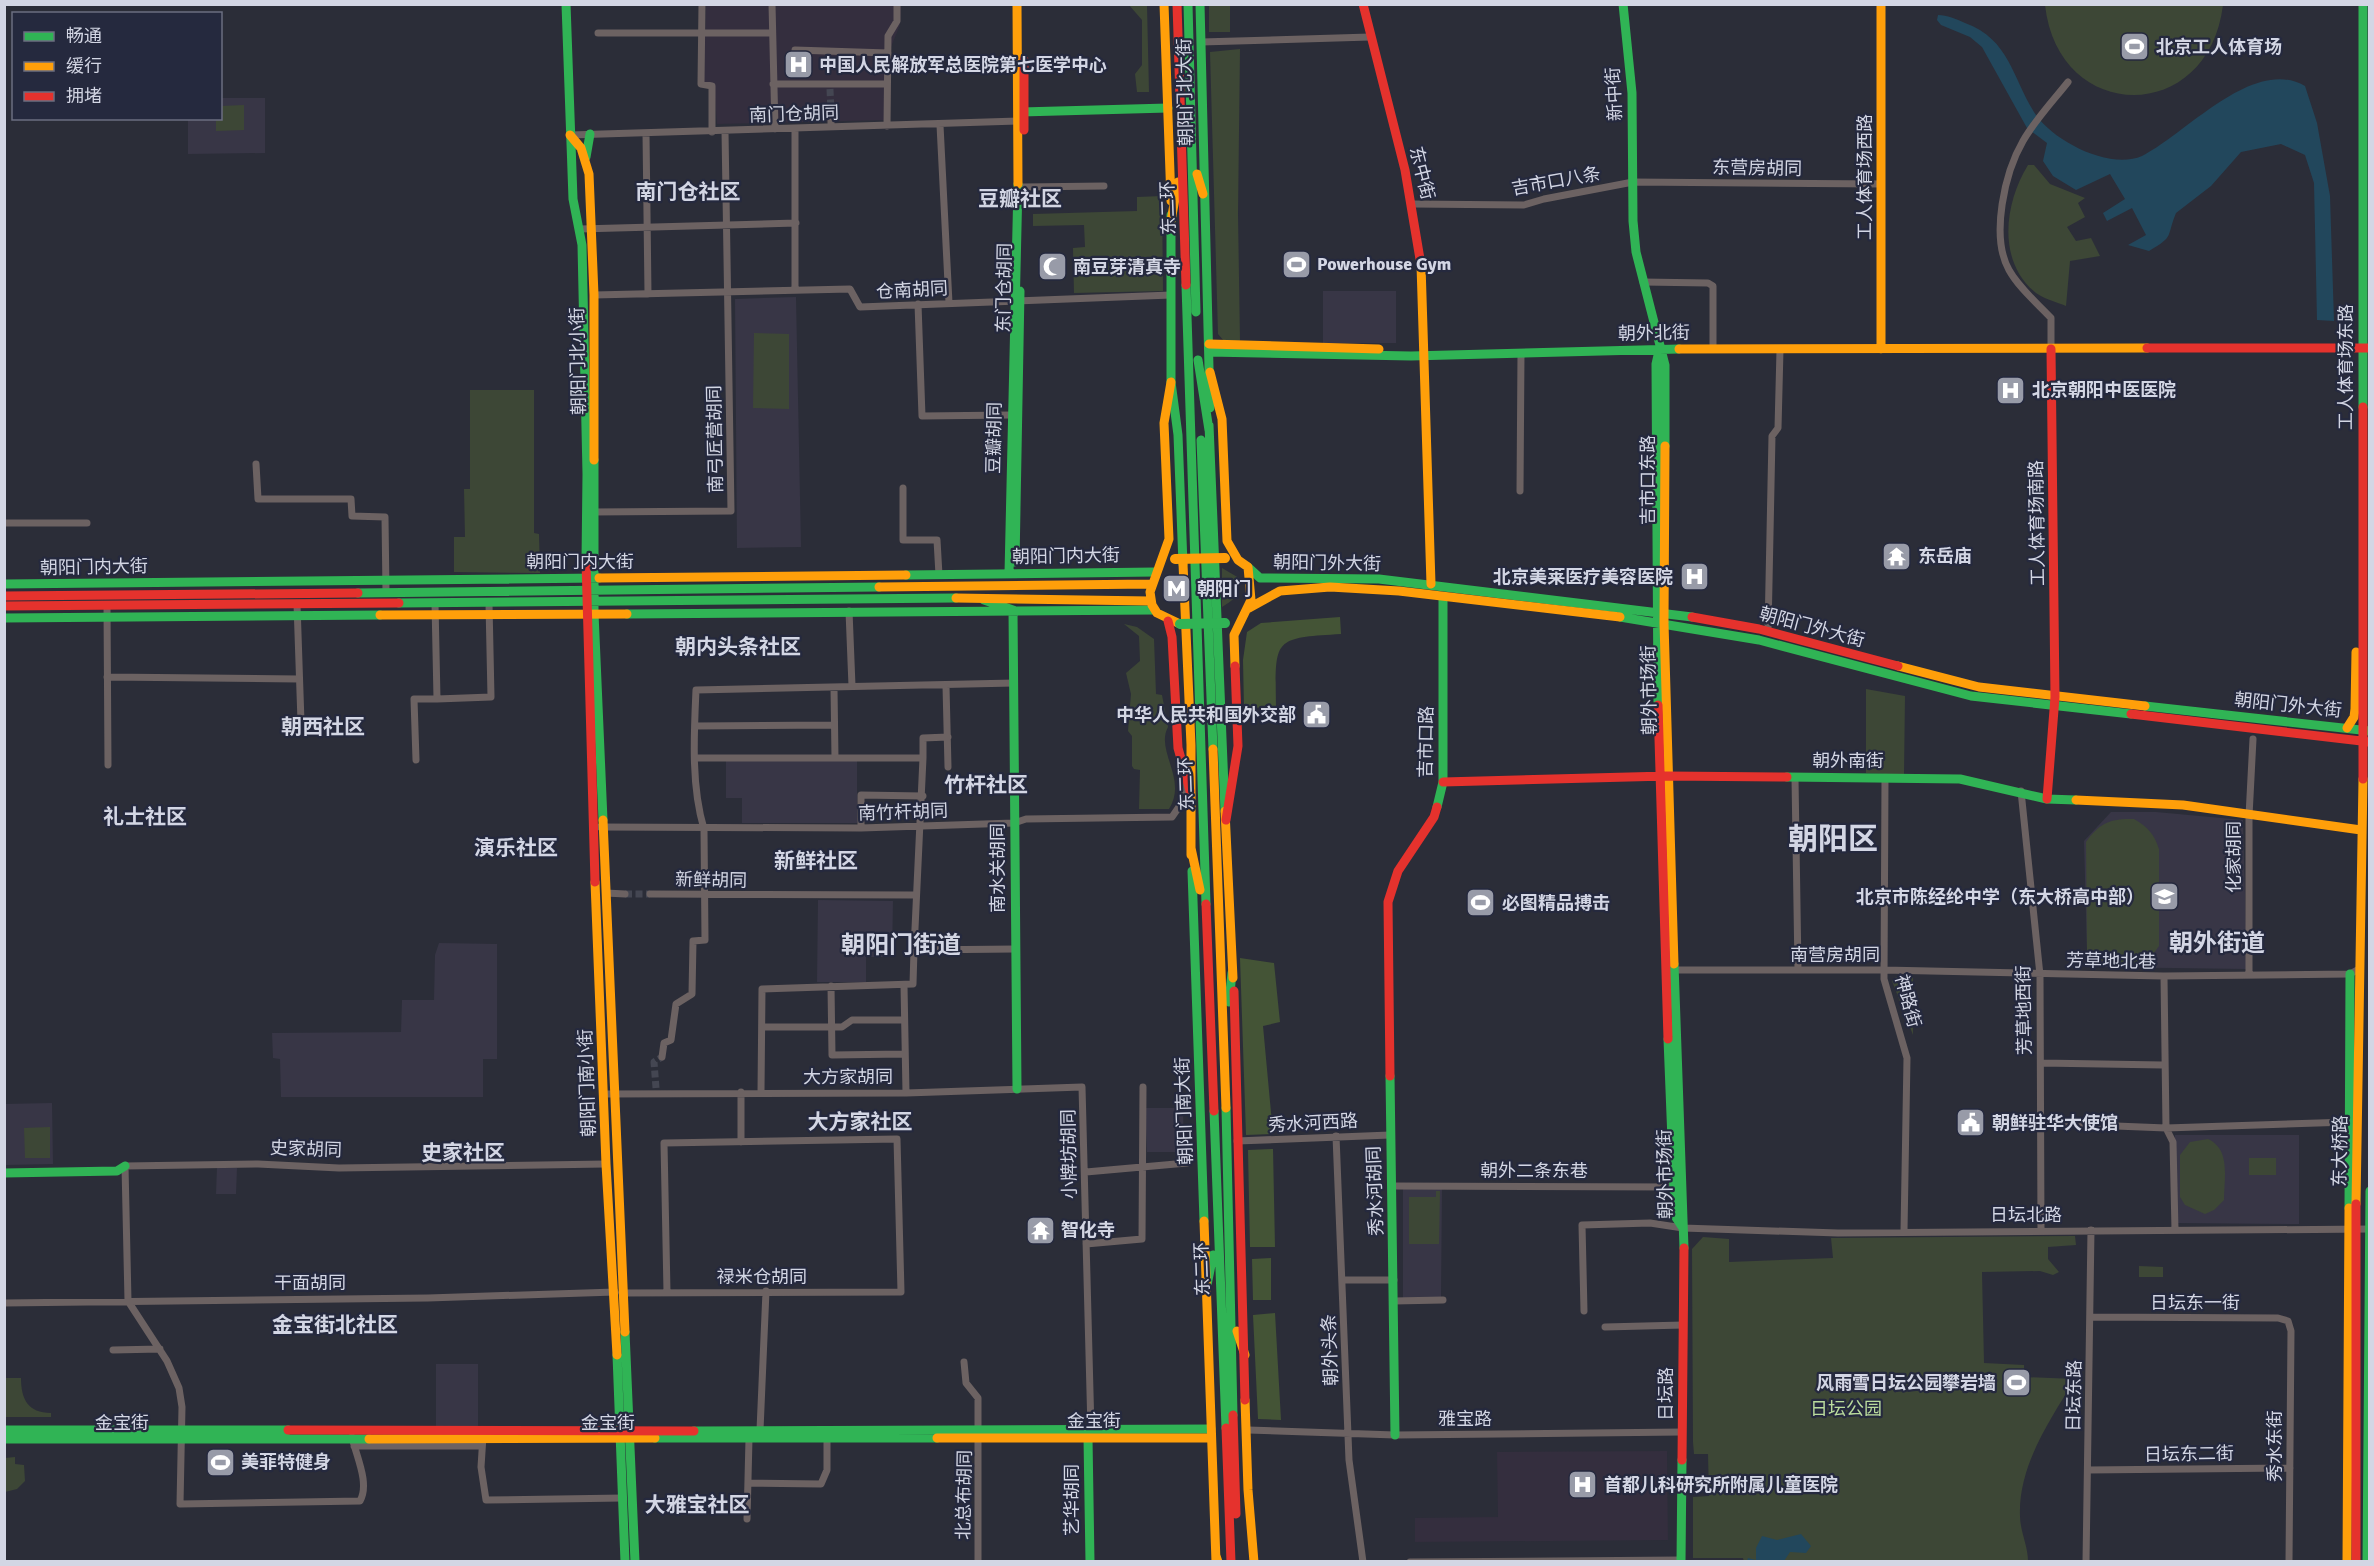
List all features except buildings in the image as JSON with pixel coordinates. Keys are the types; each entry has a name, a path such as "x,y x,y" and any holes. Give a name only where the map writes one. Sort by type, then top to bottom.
{"main road":[{"name":"朝阳门北小街","path":"566,4 573,199 586,229 594,296 590,608"},
{"name":"东门仓胡同","path":"1017,4 1023,187 1017,302"},
{"name":"东门仓胡同","path":"1012,573 1024,4"},
{"path":"1166,4 1178,30"},
{"name":"朝阳门北大街","path":"1166,4 1171,221 1171,382"},
{"name":"东二环","path":"1177,4 1198,360 1224,1045 1239,1562"},
{"name":"东二环","path":"1190,4 1187,158 1207,922 1231,1562"},
{"name":"朝阳门北大街","path":"1200,4 1203,194 1210,372 1209,430"},
{"name":"东中街","path":"1363,4 1412,204 1421,251 1426,354"},
{"name":"新中街","path":"1623,4 1632,93 1633,182"},
{"name":"工人体育场西路","path":"1881,4 1881,349"},
{"name":"工人体育场东路","path":"2363,4 2366,348 2362,636 2366,736"},
{"path":"1020,115 1168,108"},
{"name":"朝阳门北小街","path":"570,135 585,159 589,174 584,296 590,512"},
{"path":"585,159 590,135"},
{"path":"1187,158 1203,194"},
{"path":"1171,221 1187,158"},
{"name":"吉市口东路","path":"1633,182 1633,221 1643,282 1665,365 1660,617"},
{"name":"豆瓣胡同","path":"1012,573 1011,415 1017,302"},
{"name":"朝外北街","path":"1209,348 1410,350 1426,354 1659,349 1881,349"},
{"path":"1881,349 2366,348"},
{"name":"工人体育场南路","path":"2047,799 2055,702 2051,350"},
{"path":"1426,354 1431,584"},
{"path":"1198,360 1209,430 1232,973 1248,1430 1248,1490 1254,1562"},
{"path":"1210,372 1222,419 1227,541 1243,563 1251,593 1249,608 1239,619 1234,635 1238,746 1226,820"},
{"path":"1171,382 1164,422 1170,529 1163,561 1150,584 1152,605 1168,621 1173,637 1178,747 1188,786"},
{"path":"1171,382 1178,446 1191,745 1188,786"},
{"path":"1163,561 1226,558 1243,563"},
{"name":"朝阳门外大街","path":"1243,563 1260,578 1379,579 1431,584 1768,631 1942,679 2055,702 2346,728 2366,736"},
{"name":"朝阳门内大街","path":"4,584 1155,572"},
{"name":"朝阳门内大街","path":"4,596 1150,584"},
{"name":"朝阳门外大街","path":"1249,608 1265,597 1284,590 1380,590 1660,617 1758,640 1932,689 2366,736"},
{"name":"吉市口路","path":"1388,946 1388,902 1398,871 1434,817 1443,782 1443,597"},
{"path":"979,598 1013,610"},
{"name":"朝阳门内大街","path":"4,606 108,611 490,609 979,598 1152,605"},
{"name":"朝阳门内大街","path":"590,608 849,611 1013,610 1152,605"},
{"name":"朝阳门南小街","path":"590,608 624,1435 635,1562"},
{"name":"南水关胡同","path":"1013,610 1017,1089"},
{"name":"朝阳门内大街","path":"4,618 108,611"},
{"name":"朝外市场街","path":"1660,617 1662,776 1683,1228"},
{"path":"1168,621 1180,624 1225,623 1239,619"},
{"path":"2346,728 2354,717 2357,644 2362,636"},
{"name":"东大桥路","path":"2356,1562 2352,1229 2354,971 2366,736"},
{"name":"朝外南街","path":"1443,782 1662,776 1960,779 2021,791 2047,799 2182,806 2361,830"},
{"name":"朝阳门南大街","path":"1188,786 1217,1560"},
{"name":"朝阳门南小街","path":"600,827 606,893 609,1094 606,1164 618,1293"},
{"path":"1191,848 1207,922"},
{"name":"秀水河胡同","path":"1388,946 1395,1435"},
{"name":"朝外市场街","path":"1670,970 1676,1216 1683,1228"},
{"path":"2347,1562 2352,1229 2349,1122 2354,971"},
{"path":"1224,1045 1232,973"},
{"name":"史家胡同","path":"4,1171 125,1166"},
{"name":"东大桥路","path":"2367,1562 2370,1191"},
{"name":"日坛路","path":"1682,1561 1683,1228"},
{"path":"1206,1290 1217,1230"},
{"path":"1232,1315 1245,1355"},
{"name":"金宝街","path":"4,1430 353,1439 483,1439 760,1430 979,1434 1198,1431 1211,1433"},
{"name":"金宝街","path":"624,1435 749,1439 979,1434"},
{"name":"艺华胡同","path":"1089,1434 1090,1562"},
{"name":"金宝街","path":"4,1439 181,1435"},
{"name":"朝阳门南小街","path":"624,1435 625,1562"}],"street":[{"path":"702,4 701,84 712,86 712,132"},
{"path":"772,4 775,129"},
{"path":"887,126 888,36 897,21 897,4"},
{"path":"598,33 772,33"},
{"path":"1201,42 1370,36"},
{"path":"795,50 888,53"},
{"path":"2051,350 2051,318 2009,270 2002,247 2001,221 2004,191 2027,134 2068,82"},
{"path":"773,84 830,87 886,84"},
{"path":"831,112 831,127"},
{"name":"南门仓胡同","path":"570,135 940,125 1020,115"},
{"path":"940,125 949,303"},
{"path":"795,128 795,290"},
{"path":"725,131 727,293"},
{"path":"646,133 648,294"},
{"name":"东营房胡同","path":"1633,182 1881,184"},
{"name":"吉市口八条","path":"1412,204 1524,205 1633,182"},
{"path":"1023,187 1104,186"},
{"path":"586,229 796,223"},
{"path":"1643,282 1708,283 1713,286 1713,349"},
{"name":"仓南胡同","path":"594,296 850,289 860,307 1171,296"},
{"name":"南弓匠营胡同","path":"590,512 731,512 727,293"},
{"path":"918,304 922,416 1011,415"},
{"path":"1768,631 1772,436 1778,428 1780,350"},
{"path":"1520,491 1521,353"},
{"path":"256,465 258,499 351,500 352,516 385,517 386,593"},
{"path":"903,488 903,540 937,540 939,575"},
{"path":"4,523 87,523"},
{"path":"436,608 437,699"},
{"path":"416,760 414,699 491,697 490,609"},
{"path":"297,610 301,722"},
{"path":"108,611 108,765"},
{"path":"849,611 852,686"},
{"path":"107,677 299,679"},
{"path":"662,1057 664,1043 671,1040 676,1004 692,994 693,941 705,940 704,829 699,813 695,726 696,690 1014,683"},
{"path":"946,686 948,767"},
{"path":"834,688 833,725 836,758"},
{"path":"695,726 833,725"},
{"path":"761,1092 762,989 913,984 923,738 948,737"},
{"name":"化家胡同","path":"2249,975 2249,816 2253,739"},
{"path":"696,758 923,758"},
{"path":"1795,778 1798,970"},
{"name":"神路街","path":"1885,778 1884,979 1907,1058 1904,1231"},
{"name":"南竹杆胡同","path":"600,827 704,829 921,827 1014,823 1026,819 1172,817 1184,801 1188,786"},
{"name":"芳草地西街","path":"2021,791 2040,975 2042,1230"},
{"path":"861,828 861,795 922,796"},
{"path":"606,893 625,894"},
{"name":"新鲜胡同","path":"650,894 915,896"},
{"path":"914,950 1015,949"},
{"name":"南营房胡同","path":"1670,970 1884,970 2040,975"},
{"name":"芳草地北巷","path":"2040,975 2249,975 2354,971"},
{"path":"2164,976 2163,1065 2166,1128 2173,1142 2175,1230"},
{"path":"904,985 906,1093"},
{"path":"831,986 832,1055 904,1054"},
{"path":"762,1027 830,1027 842,1026 852,1020 904,1020"},
{"path":"2041,1063 2163,1065"},
{"name":"大方家胡同","path":"609,1094 655,1091 906,1093 1082,1087"},
{"name":"小牌坊胡同","path":"1082,1087 1086,1172 1089,1434"},
{"path":"1086,1244 1142,1239 1143,1087"},
{"path":"667,1292 664,1143 741,1142 741,1092"},
{"path":"2041,1123 2166,1128 2349,1122"},
{"name":"秀水河西路","path":"1237,1141 1390,1134"},
{"name":"朝外头条","path":"1336,1136 1349,1460 1363,1562"},
{"name":"禄米仓胡同","path":"618,1293 901,1292 897,1139 741,1142"},
{"name":"史家胡同","path":"125,1166 258,1164 339,1168 606,1164"},
{"path":"1086,1172 1144,1165 1187,1164"},
{"path":"125,1166 128,1300 160,1349 179,1388 180,1504 360,1501 363,1494 362,1483 353,1439 483,1439 481,1467 486,1500 623,1498"},
{"name":"朝外二条东巷","path":"1392,1186 1676,1186"},
{"name":"日坛北路","path":"1584,1311 1582,1225 1650,1223 1683,1228 1838,1233 2369,1229"},
{"name":"日坛东路","path":"2086,1562 2091,1230"},
{"path":"1342,1280 1394,1280"},
{"path":"760,1430 766,1291"},
{"name":"干面胡同","path":"4,1303 428,1298 618,1293"},
{"path":"1394,1301 1443,1300"},
{"name":"日坛东一街","path":"2091,1317 2278,1318 2288,1322 2291,1331"},
{"path":"1605,1327 1683,1325"},
{"name":"秀水东街","path":"2289,1562 2291,1331"},
{"path":"113,1350 160,1349"},
{"name":"北总布胡同","path":"964,1362 966,1383 978,1398 978,1562"},
{"name":"雅宝路","path":"1248,1430 1395,1435 1682,1432"},
{"path":"748,1482 821,1484 827,1470 827,1438"},
{"path":"747,1519 749,1439"},
{"name":"日坛东二街","path":"2088,1470 2290,1468"},
{"path":"1410,1562 1682,1561"}],"shaded area":[{"name":"中国人民解放军总医院第七医学中心","path":"706,5 901,5 900,25 891,47 890,120 717,124 714,85 704,82"},
{"path":"222,98 265,98 265,153 188,154 188,120 222,120"},
{"path":"1323,291 1396,291 1396,343 1323,343"},
{"path":"796,297 801,547 737,548 735,299"},
{"path":"726,761 857,761 857,823 742,823 742,798 726,798"},
{"name":"北京市陈经纶中学（东大桥高中部）","path":"2111,812 2156,812 2243,820 2247,969 2097,967 2087,953 2084,841"},
{"path":"818,900 893,901 892,957 866,957 866,982 817,982"},
{"path":"439,943 497,944 497,1059 483,1059 483,1097 281,1097 280,1059 273,1058 272,1033 401,1032 402,1000 434,1000 435,955"},
{"path":"52,1103 53,1164 5,1165 4,1104"},
{"path":"1145,1108 1183,1108 1184,1152 1147,1152"},
{"path":"2175,1135 2299,1135 2299,1224 2175,1223"},
{"path":"217,1167 237,1168 236,1194 216,1194"},
{"path":"1403,1188 1442,1188 1441,1298 1403,1298"},
{"path":"436,1364 478,1364 478,1428 436,1428"},
{"name":"首都儿科研究所附属儿童医院","path":"1667,1451 1668,1540 1415,1542 1415,1518 1498,1517 1497,1452"}],"green space":[{"name":"北京工人体育场","path":"2045,4 2223,5 2212,45 2191,73 2164,90 2133,95 2103,89 2076,72 2056,44"},
{"path":"1129,5 1147,5 1149,92 1137,92 1135,74 1142,65 1142,20"},
{"path":"1209,5 1230,5 1230,32 1209,32"},
{"path":"1240,49 1238,214 1240,341 1224,341 1218,334 1210,52"},
{"path":"244,105 244,130 216,131 216,120 222,120 222,106"},
{"path":"2028,165 2034,165 2050,184 2085,198 2078,203 2085,217 2067,227 2076,241 2091,238 2100,256 2070,261 2066,306 2036,293 2023,280 2010,249 2008,232 2010,214 2020,180"},
{"path":"1162,196 1163,291 1074,293 1073,248 1085,247 1084,225 1033,226 1033,214 1137,211 1137,197"},
{"path":"754,333 789,334 789,409 753,408"},
{"path":"470,390 534,390 534,533 539,534 540,573 454,572 454,537 465,537 464,489 470,489"},
{"path":"1222,568 1239,578 1236,595 1222,607"},
{"path":"1340,617 1341,634 1302,637 1283,646 1278,655 1276,667 1276,707 1244,708 1243,660 1247,632 1261,623"},
{"path":"1124,624 1137,627 1154,639 1156,694 1162,695 1168,727 1165,746 1175,787 1174,798 1169,809 1139,809 1140,770 1132,766 1132,736 1128,731 1131,694 1126,673 1140,661 1139,636"},
{"path":"1866,689 1905,696 1904,775 1866,773"},
{"path":"2134,819 2150,831 2159,849 2159,946 2145,962 2121,966 2087,953 2086,842 2096,830 2106,823"},
{"path":"1240,958 1274,963 1280,1022 1263,1026 1273,1134 1246,1135"},
{"path":"1896,977 1913,977 1913,1035 1892,981"},
{"path":"50,1127 50,1158 25,1158 24,1128"},
{"path":"2208,1139 2220,1150 2223,1157 2225,1182 2224,1200 2214,1210 2205,1214 2185,1205 2180,1197 2180,1155 2190,1142"},
{"path":"1273,1149 1275,1247 1250,1247 1248,1150"},
{"path":"2249,1158 2276,1158 2276,1175 2249,1175"},
{"path":"1436,1191 1440,1191 1439,1244 1409,1244 1409,1197 1436,1197"},
{"name":"日坛公园","path":"2075,1236 2076,1245 2048,1247 2048,1259 2059,1272 2053,1275 2040,1271 1982,1272 1984,1363 2024,1365 2024,1377 2075,1379 2037,1444 2024,1479 2020,1516 2028,1561 1744,1562 1743,1558 1693,1558 1693,1497 1709,1496 1708,1454 1694,1454 1693,1442 1692,1249 1703,1237 1729,1239 1729,1262 1833,1258 1831,1238"},
{"path":"1271,1258 1271,1300 1253,1300 1252,1259"},
{"path":"2139,1266 2163,1267 2163,1277 2139,1277"},
{"path":"1275,1313 1281,1420 1258,1419 1253,1315"},
{"path":"5,1378 21,1378 22,1392 27,1403 37,1410 51,1413 51,1417 5,1417"},
{"path":"15,1457 15,1464 24,1465 25,1481 17,1489 5,1492 5,1458"}],"water":[{"path":"1938,15 1948,16 1965,23 1992,39 2009,62 2036,115 2045,125 2069,144 2099,156 2129,159 2142,156 2220,102 2242,89 2264,81 2285,79 2305,86 2317,123 2330,196 2334,321 2317,320 2314,183 2305,155 2281,144 2241,152 2211,186 2176,213 2163,242 2149,251 2128,245 2146,235 2132,208 2107,221 2103,213 2125,199 2110,174 2076,190 2053,176 2043,161 2047,143 2027,128 1982,47 1970,37 1941,25 1937,20"},
{"path":"1801,1534 1811,1546 1806,1553 1790,1552 1784,1561 1747,1561 1748,1558 1756,1560 1756,1548 1762,1536 1777,1540"}],"tunnel":[{"path":"830,89 831,112"},
{"path":"625,894 650,894"},
{"path":"656,1088 654,1062 662,1057"}],"traffic: fast":[{"path":"566,4 573,199 582,245 587,474 586,561"},
{"path":"1188,4 1196,312"},
{"path":"1200,4 1210,408"},
{"path":"1623,4 1632,93 1633,221 1636,252 1665,365 1665,446"},
{"path":"2363,4 2363,407"},
{"path":"1021,112 1168,108"},
{"path":"586,157 590,134"},
{"path":"1009,573 1018,184"},
{"path":"1171,215 1171,382 1178,435 1183,564"},
{"path":"1186,285 1206,904"},
{"path":"1015,562 1020,291"},
{"path":"1209,352 1411,356 1679,349"},
{"path":"1658,705 1656,364 1659,351"},
{"path":"1198,360 1209,430"},
{"path":"1209,425 1225,811"},
{"path":"1201,440 1213,749"},
{"path":"594,460 594,613 603,820"},
{"path":"1248,567 1260,578 1379,579 1692,617"},
{"path":"906,575 1155,572"},
{"path":"4,584 599,578"},
{"path":"358,593 879,587"},
{"path":"1437,807 1443,782 1443,597"},
{"path":"399,603 956,598"},
{"path":"984,600 1013,610 1017,1089"},
{"path":"627,614 1154,610"},
{"path":"4,618 380,615"},
{"path":"1620,617 1759,640 1971,696 2131,714"},
{"path":"1180,624 1225,623"},
{"path":"2145,706 2370,731"},
{"path":"1787,777 1960,779 2047,799 2076,800"},
{"path":"1192,871 1204,1221"},
{"path":"1674,964 1684,1248"},
{"path":"1229,1002 1232,973"},
{"path":"2349,1208 2350,974"},
{"path":"1668,1039 1675,1216 1683,1228"},
{"path":"1390,1076 1395,1435"},
{"path":"1226,1108 1233,1415"},
{"path":"1214,1111 1226,1428"},
{"path":"4,1173 117,1171 125,1166"},
{"path":"2367,1562 2370,1191"},
{"path":"1206,1290 1213,1255"},
{"path":"625,1332 635,1562"},
{"path":"617,1355 625,1562"},
{"path":"694,1431 1211,1429"},
{"path":"4,1430 288,1430"},
{"path":"655,1438 937,1438"},
{"path":"1088,1438 1090,1562"},
{"path":"4,1439 369,1439"},
{"path":"1681,1562 1682,1460"}],"traffic: slow":[{"path":"1017,4 1018,184"},
{"path":"1164,4 1171,201"},
{"path":"1881,4 1881,349"},
{"path":"570,135 581,148 589,174 594,295 594,460"},
{"path":"1197,174 1203,194"},
{"path":"1171,221 1178,182"},
{"path":"1421,265 1431,584"},
{"path":"1209,344 1379,349"},
{"path":"1679,349 2147,348"},
{"path":"1210,372 1222,419 1227,541 1238,560 1248,567 1251,600 1234,635 1235,666"},
{"path":"1171,382 1164,423 1169,539 1150,592 1152,605 1157,613 1180,624"},
{"path":"1665,446 1664,623 1674,964"},
{"path":"1175,559 1225,558"},
{"path":"1183,564 1191,745 1191,855"},
{"path":"599,578 906,575"},
{"path":"879,587 1150,584"},
{"path":"1249,608 1280,591 1330,587 1399,591 1620,617"},
{"path":"956,598 1150,601"},
{"path":"380,615 627,614"},
{"path":"2347,728 2354,717 2355,709 2356,652"},
{"path":"1898,666 1979,687 2145,706"},
{"path":"1213,749 1226,1108"},
{"path":"2356,1204 2363,779"},
{"path":"2076,800 2183,805 2361,830"},
{"path":"1225,811 1233,978"},
{"path":"603,820 625,1332"},
{"path":"1191,848 1200,890"},
{"path":"595,882 606,1164 617,1355"},
{"path":"2347,1562 2349,1208"},
{"path":"1204,1221 1216,1562"},
{"path":"1237,1331 1245,1355"},
{"path":"1245,1400 1248,1490 1254,1562"},
{"path":"369,1439 655,1438"},
{"path":"937,1438 1211,1438"},
{"path":"1216,1556 1218,1562"}],"traffic: jam":[{"path":"1177,4 1186,285"},
{"path":"1363,4 1405,170 1421,265"},
{"path":"1024,60 1024,130"},
{"path":"2147,348 2370,348"},
{"path":"2047,799 2055,697 2051,349"},
{"path":"2363,407 2363,779"},
{"path":"586,561 595,882"},
{"path":"4,596 358,593"},
{"path":"4,606 399,603"},
{"path":"1692,617 1759,629 1898,666"},
{"path":"1168,621 1172,637 1178,748 1190,791"},
{"path":"1226,820 1238,746 1235,666"},
{"path":"1658,705 1668,1039"},
{"path":"2131,714 2370,742"},
{"path":"1443,782 1667,776 1787,777"},
{"path":"1390,1076 1388,902 1398,871 1434,817 1437,807"},
{"path":"1206,904 1214,1111"},
{"path":"1234,991 1245,1400"},
{"path":"2356,1204 2356,1562"},
{"path":"1682,1460 1684,1248"},
{"path":"1233,1415 1236,1514"},
{"path":"1226,1428 1231,1562"},
{"path":"288,1430 694,1431"}],"place":[{"name":"北京工人体育场","path":"2135,47"},
{"name":"中国人民解放军总医院第七医学中心","path":"798,65"},
{"name":"Powerhouse Gym","path":"1296,264"},
{"name":"南豆芽清真寺","path":"1052,267"},
{"name":"北京朝阳中医医院","path":"2011,390"},
{"name":"东岳庙","path":"1897,556"},
{"name":"北京美莱医疗美容医院","path":"1694,577"},
{"name":"朝阳门","path":"1176,589"},
{"name":"中华人民共和国外交部","path":"1317,715"},
{"name":"北京市陈经纶中学（东大桥高中部）","path":"2165,897"},
{"name":"必图精品搏击","path":"1481,903"},
{"name":"朝鲜驻华大使馆","path":"1971,1123"},
{"name":"智化寺","path":"1040,1230"},
{"name":"风雨雪日坛公园攀岩墙","path":"2017,1383"},
{"name":"美菲特健身","path":"220,1462"},
{"name":"首都儿科研究所附属儿童医院","path":"1583,1485"}],"district":[{"name":"南门仓社区","path":"688,192"},
{"name":"豆瓣社区","path":"1020,199"},
{"name":"朝内头条社区","path":"738,647"},
{"name":"朝西社区","path":"323,727"},
{"name":"竹杆社区","path":"986,785"},
{"name":"礼士社区","path":"145,817"},
{"name":"朝阳区","path":"1833,839"},
{"name":"演乐社区","path":"516,848"},
{"name":"新鲜社区","path":"816,861"},
{"name":"朝外街道","path":"2217,943"},
{"name":"朝阳门街道","path":"901,945"},
{"name":"大方家社区","path":"860,1122"},
{"name":"史家社区","path":"463,1153"},
{"name":"金宝街北社区","path":"335,1325"},
{"name":"大雅宝社区","path":"697,1505"}]}
